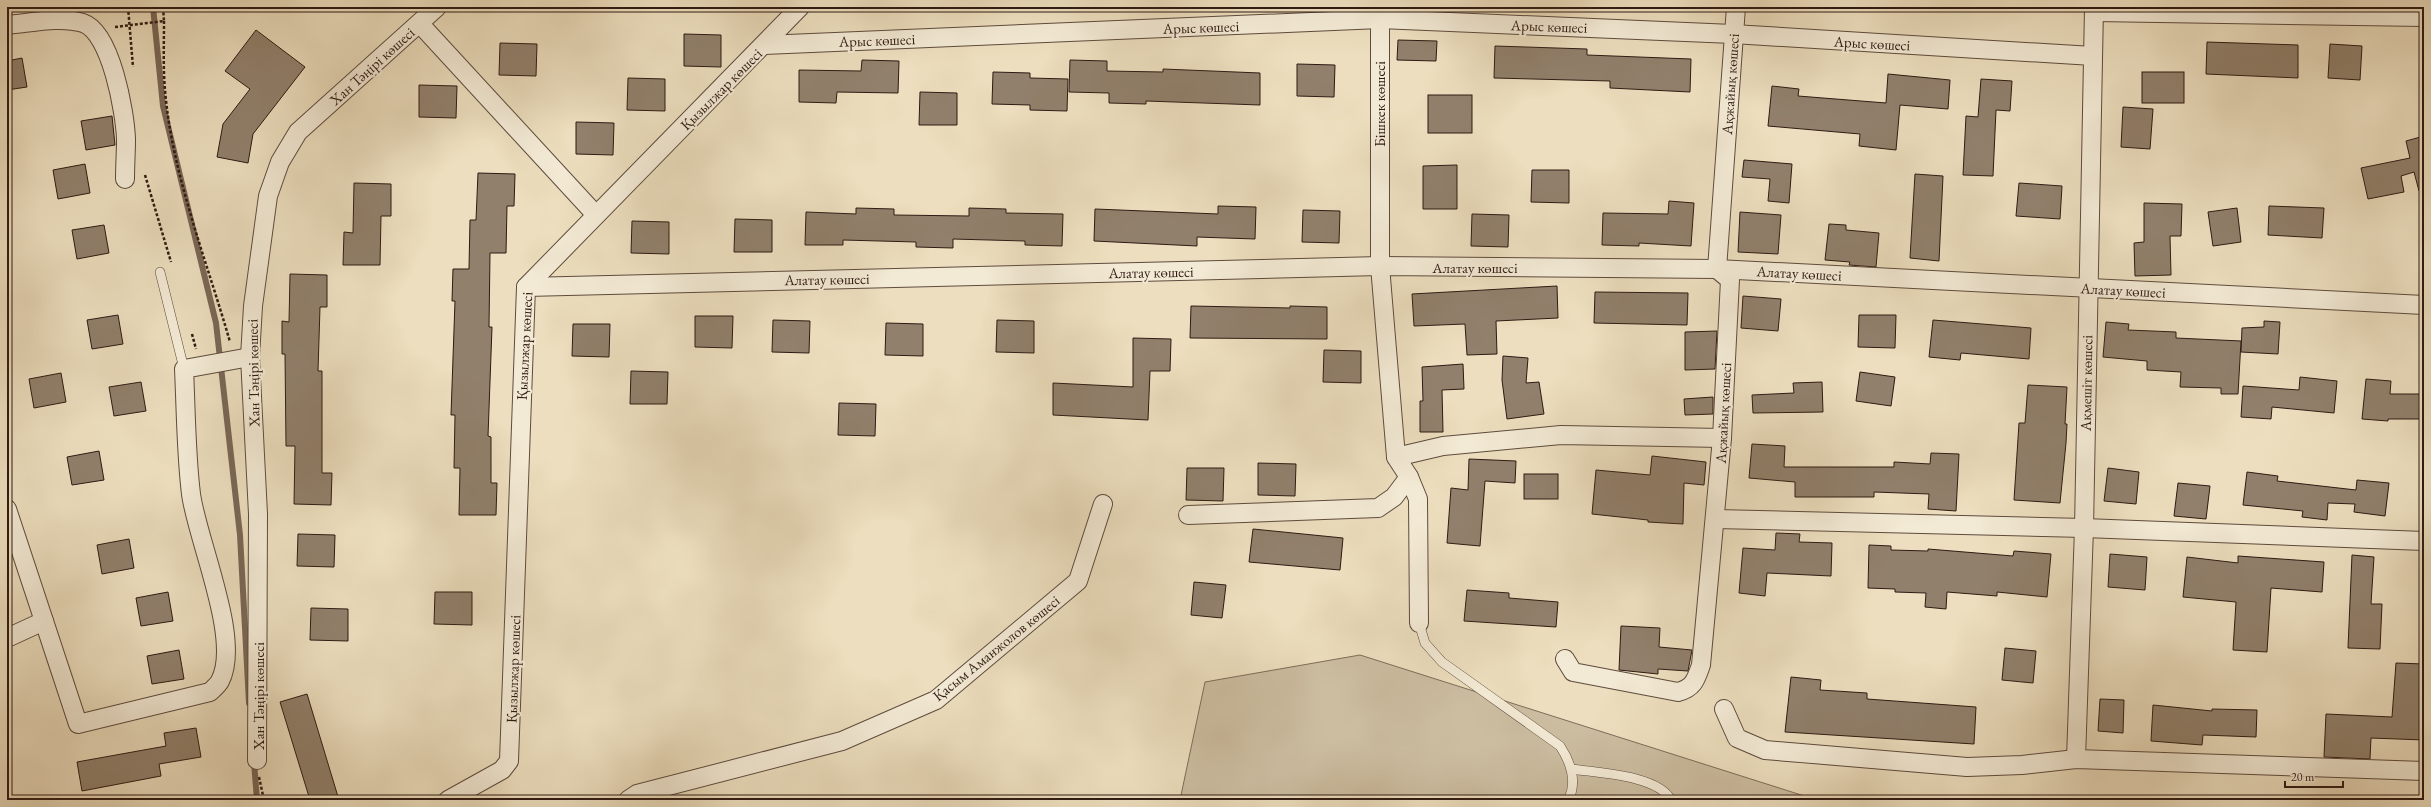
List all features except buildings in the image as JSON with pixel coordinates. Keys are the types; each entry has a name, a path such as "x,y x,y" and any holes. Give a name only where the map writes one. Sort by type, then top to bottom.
{"street":[{"name":"Хан Тәңірі көшесі","path":"257,760 258,514 237,360 253,306 268,196 280,162 298,132 420,24 437,7"},
{"name":"Қызылжар көшесі","path":"448,800 502,770 509,761 511,747 526,287 800,7"},
{"name":"Ақжайық көшесі","path":"1565,659 1574,672 1678,692 1689,689 1696,681 1701,665 1716,519 1722,438 1730,280 1716,269 1736,7"},
{"path":"2094,9 2424,17"},
{"name":"Ақмешіт көшесі","path":"2076,758 2084,528 2094,9"},
{"name":"Арыс көшесі","path":"764,45 1380,13 2093,56"},
{"name":"Бішкек көшесі","path":"1380,13 1378,201 1380,266 1396,457"},
{"path":"7,25 66,20 84,23 95,30 106,51 121,95 126,139 125,179"},
{"path":"420,24 596,215"},
{"name":"Алатау көшесі","path":"526,287 1380,266 1716,269 2424,305"},
{"path":"7,509 78,724 210,692 220,682 225,667 225,630 192,496 187,446 197,367 237,360"},
{"path":"1419,623 1418,499 1409,477 1396,457 1443,446 1561,435 1722,438"},
{"path":"1188,515 1378,508 1394,497 1409,477"},
{"name":"Қасым Аманжолов көшесі","path":"628,800 637,794 842,742 936,700 1078,581 1103,504"},
{"path":"1716,519 2084,528 2424,541"},
{"path":"7,638 44,621"},
{"path":"1724,709 1737,738 1765,750 1967,767 2022,765 2076,758 2424,771"}],"lane":[{"path":"160,272 197,367"},
{"path":"1419,623 1425,643 1442,662 1560,746 1570,761 1572,769 1568,800"},
{"path":"1572,769 1639,780 1656,785 1669,795 1672,800"}],"path":[{"path":"128,7 134,71"},
{"path":"162,7 165,90 172,135 186,193 237,360"},
{"path":"133,24 163,21"},
{"path":"145,172 147,186 172,267"},
{"path":"191,331 197,367"},
{"path":"257,760 264,800"}],"shaded area":[{"path":"1360,655 1817,800 1180,800 1205,682"}],"waterway":[{"path":"153,7 163,106 216,323 240,535 249,703"},
{"path":"254,762 257,800"}]}
